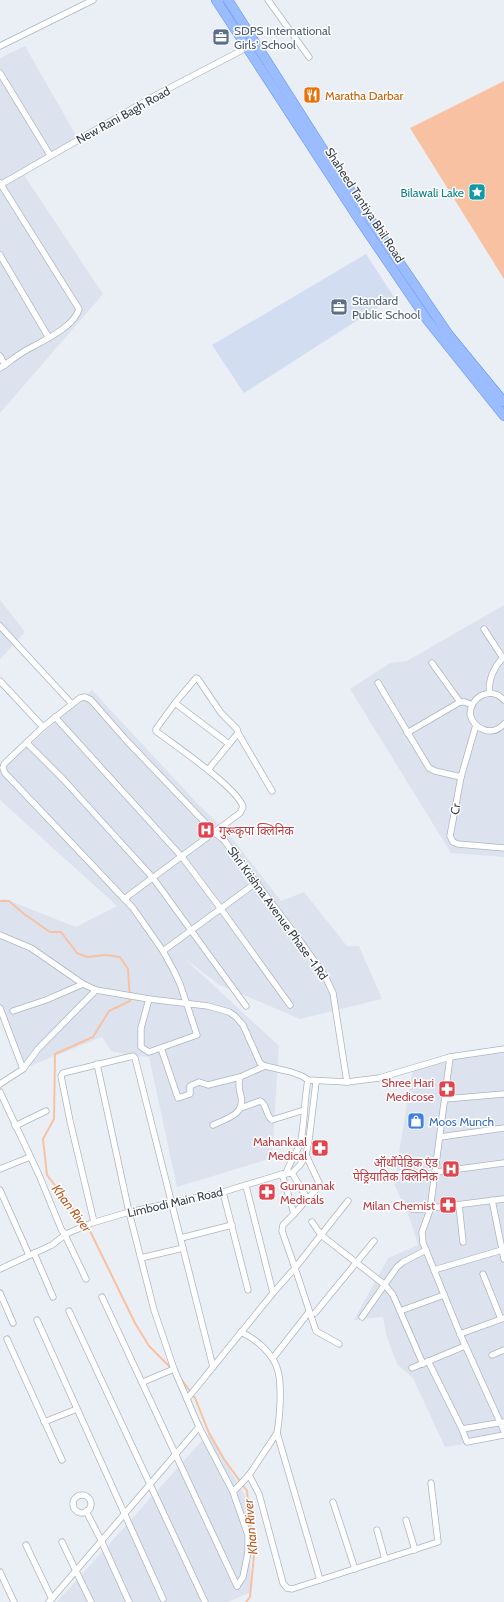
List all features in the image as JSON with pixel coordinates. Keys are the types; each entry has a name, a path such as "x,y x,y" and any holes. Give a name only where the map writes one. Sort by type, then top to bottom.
{"main road":[{"name":"Shaheed Tantiya Bhil Road","path":"216,0 251,46 449,335 504,402"},
{"name":"Shaheed Tantiya Bhil Road","path":"228,0 251,46 360,221 428,321 504,416"}],"street":[{"path":"0,46 94,0"},
{"path":"268,0 309,57"},
{"name":"New Rani Bagh Road","path":"0,184 158,94 251,46"},
{"path":"0,72 50,155"},
{"path":"0,184 79,309 77,315 69,323 49,338 3,366 0,356"},
{"path":"0,255 49,338"},
{"path":"0,626 72,704 54,717 4,764 3,768 5,773 133,908 162,951 177,977 188,1004 197,1034 149,1052 141,1047 141,1028 149,999"},
{"path":"484,629 503,657 489,681 488,687 490,693"},
{"path":"432,663 460,702"},
{"path":"124,898 182,857 240,813 243,807 242,801 208,770 156,731 174,703 193,680 198,679 221,712 237,729 272,791"},
{"path":"0,681 43,727"},
{"path":"378,683 429,768 435,771 461,777"},
{"path":"504,700 499,696 490,693 481,695 474,701 470,714 476,725 483,730 491,731 504,724"},
{"name":"Shri Krishna Avenue Phase -1 Rd","path":"72,704 80,698 85,697 91,700 126,740 214,832 232,848 257,882 317,965 333,993 348,1082"},
{"path":"407,733 460,702 469,703 472,705"},
{"path":"174,703 229,744"},
{"path":"54,717 182,857 221,908 290,1005"},
{"name":"Cr","path":"476,725 461,777 450,836 451,839 458,844 504,848"},
{"path":"208,770 238,733"},
{"path":"27,743 63,779 153,878 246,1006"},
{"path":"162,951 257,882"},
{"path":"0,936 31,948 83,984 96,990 149,999 208,1006 235,1016 243,1025 260,1063 265,1066 290,1072 316,1082 348,1082 379,1078 450,1057 504,1049"},
{"path":"13,1010 46,1000 83,984"},
{"path":"0,1084 23,1069 38,1050 96,990"},
{"path":"0,1008 23,1069"},
{"path":"162,1048 178,1098 190,1094 190,1086 199,1082 208,1086 240,1077 265,1066"},
{"path":"93,1222 61,1079 62,1073 133,1056 135,1058 171,1203 184,1248 213,1367"},
{"path":"450,1057 436,1172 430,1209 422,1232 422,1237 464,1346 502,1422 504,1431"},
{"path":"97,1064 129,1212 154,1310 174,1369 200,1427 233,1492 242,1516 248,1540 248,1552 243,1577 237,1586 102,1297"},
{"path":"240,1077 239,1086 242,1104 241,1108"},
{"path":"294,1214 284,1174 298,1151 301,1139 308,1080"},
{"path":"308,1200 292,1173 300,1165 306,1155 310,1140 316,1082"},
{"path":"0,1093 62,1231 65,1234 86,1279"},
{"path":"445,1099 504,1094"},
{"path":"213,1125 234,1115 241,1108 260,1102 265,1105 269,1118 272,1120 304,1110"},
{"path":"15,1126 46,1111"},
{"path":"440,1137 504,1128"},
{"path":"306,1155 320,1185 308,1200 283,1225 282,1231 312,1312 316,1331 339,1344"},
{"path":"0,1170 30,1157"},
{"path":"436,1172 504,1163"},
{"name":"Limbodi Main Road","path":"0,1269 52,1245 65,1234 93,1222 129,1212 223,1192 292,1173"},
{"path":"246,1186 273,1293"},
{"path":"0,1190 53,1297"},
{"path":"223,1192 248,1290"},
{"path":"412,1209 430,1209 504,1199"},
{"path":"492,1200 504,1259"},
{"path":"187,1399 348,1201"},
{"path":"459,1205 462,1242"},
{"path":"312,1222 321,1235 385,1285 393,1295 425,1363 462,1429 467,1442 504,1435"},
{"path":"181,1238 232,1225"},
{"path":"273,1358 374,1241"},
{"path":"141,1258 184,1248"},
{"path":"362,1317 397,1267 403,1262 426,1250"},
{"path":"434,1270 502,1250"},
{"path":"460,1334 502,1318 483,1274"},
{"path":"0,1293 13,1323"},
{"path":"400,1311 444,1295"},
{"path":"69,1311 205,1602"},
{"path":"37,1320 163,1599"},
{"path":"241,1332 260,1345 273,1358 278,1371 280,1408 277,1433 320,1580"},
{"path":"7,1339 62,1460"},
{"path":"412,1368 464,1346"},
{"path":"492,1355 504,1350"},
{"path":"142,1382 174,1369"},
{"path":"44,1422 77,1409"},
{"path":"462,1429 502,1422"},
{"path":"26,1545 51,1600 101,1540 200,1427"},
{"path":"233,1492 249,1475 277,1433"},
{"path":"249,1475 258,1494 283,1583 287,1588 292,1589 438,1542 431,1483"},
{"path":"333,1502 355,1569"},
{"path":"86,1511 129,1602"},
{"path":"406,1520 415,1550"},
{"path":"376,1530 385,1559"},
{"path":"62,1542 91,1602"},
{"path":"0,1572 14,1602"}],"shaded area":[{"path":"25,46 78,139 22,172 103,294 0,413 0,58"},
{"name":"Bilawali Lake","path":"504,81 504,279 410,128"},
{"path":"366,254 394,297 244,393 212,345"},
{"path":"0,600 25,632 0,659"},
{"path":"504,605 504,857 451,853 350,689 390,663 407,661"},
{"path":"92,690 196,802 228,833 281,901 304,892 347,946 359,946 382,999 300,1019 218,984 183,957 279,1046 272,1158 177,1187 149,1057 111,1051 102,1037 25,1068 0,1004 0,900 5,899 76,927 117,906 0,800 0,771"},
{"path":"504,1049 504,1438 445,1447 413,1378 397,1364 386,1334 383,1317 354,1320 388,1258 418,1245 409,1216 394,1184 413,1067"},
{"path":"209,1433 249,1503 251,1592 228,1602 57,1602"}],"waterway":[{"name":"Khan River","path":"0,901 9,901 24,914 50,932 61,932 77,953 87,957 106,955 120,957 128,969 130,1001 109,1011 93,1037 55,1054 54,1119 43,1139 47,1175 90,1231 135,1323 149,1346 171,1368"},
{"name":"Khan River","path":"181,1379 195,1398 209,1433 224,1459 247,1491 254,1555 250,1597 246,1602"}],"place":[{"name":"SDPS International Girls' School","path":"221,37"},
{"name":"Maratha Darbar","path":"312,95"},
{"name":"Bilawali Lake","path":"477,192"},
{"name":"Standard Public School","path":"339,307"},
{"name":"गुरूकृपा क्लिनिक","path":"206,830"},
{"name":"Shree Hari Medicose","path":"447,1089"},
{"name":"Moos Munch","path":"416,1121"},
{"name":"Mahankaal Medical","path":"320,1148"},
{"name":"ऑर्थोपेडिक एंड पेड्रियातिक क्लिनिक","path":"451,1169"},
{"name":"Gurunanak Medicals","path":"267,1192"},
{"name":"Milan Chemist","path":"448,1205"}]}
